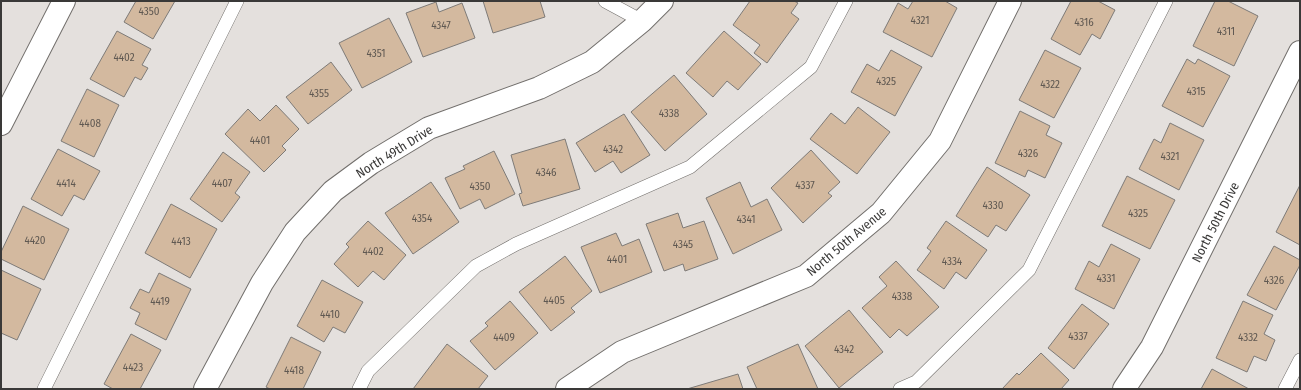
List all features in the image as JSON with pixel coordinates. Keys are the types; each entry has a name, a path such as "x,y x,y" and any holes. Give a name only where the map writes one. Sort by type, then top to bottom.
{"street":[{"path":"1,124 64,1"},
{"name":"North 49th Drive","path":"205,389 266,277 295,232 333,191 371,163 428,128 538,88 592,62 642,21 662,1"},
{"name":"North 50th Avenue","path":"567,389 622,352 806,276 881,213 940,142 1010,1"},
{"name":"North 50th Drive","path":"1124,389 1152,347 1300,52"}],"lane":[{"path":"44,389 238,1"},
{"path":"606,1 642,21"},
{"path":"359,389 368,372 476,266 516,244 690,167 811,67 846,1"},
{"path":"900,389 916,382 1029,270 1166,1"},
{"path":"1285,389 1300,360"}],"building":[{"path":"136,1 175,1 153,39 124,22"},
{"path":"483,1 540,1 545,17 493,33"},
{"path":"750,1 794,1 798,3 791,13 799,19 767,63 754,53 760,45 733,25"},
{"path":"913,1 945,1 957,8 932,57 883,32 898,3 908,9"},
{"path":"1071,1 1098,1 1115,10 1100,39 1092,34 1080,55 1051,39"},
{"path":"1215,1 1228,1 1258,16 1234,66 1193,46"},
{"path":"436,2 439,12 462,3 475,38 423,57 406,13"},
{"path":"389,18 412,62 362,88 339,43"},
{"path":"117,31 151,49 142,65 148,68 141,80 135,77 124,97 90,79"},
{"path":"724,31 761,64 738,90 727,81 713,97 686,73"},
{"path":"891,50 922,67 895,116 851,92 867,64 879,71"},
{"path":"1045,50 1081,68 1054,118 1019,100"},
{"path":"1187,59 1195,64 1198,59 1230,76 1203,127 1162,106"},
{"path":"331,62 352,90 308,124 286,97"},
{"path":"674,75 707,114 665,151 631,112"},
{"path":"87,89 119,105 94,157 61,141"},
{"path":"276,105 299,129 282,146 286,150 264,172 225,134 248,109 260,121"},
{"path":"858,107 890,132 857,174 810,139 831,113 845,124"},
{"path":"1020,111 1050,126 1046,135 1062,143 1045,178 1028,170 1025,177 995,163"},
{"path":"624,114 650,155 621,173 613,161 595,172 576,143"},
{"path":"1170,123 1204,140 1179,190 1139,169 1154,139 1161,143"},
{"path":"565,139 580,189 523,206 519,194 522,193 511,155"},
{"path":"58,149 100,171 84,200 74,195 62,216 31,199"},
{"path":"811,150 840,182 828,193 832,196 803,223 771,188"},
{"path":"494,151 515,194 485,209 480,199 460,209 445,178 465,169 463,166"},
{"path":"223,152 250,172 235,193 240,197 222,222 190,199"},
{"path":"987,167 1030,195 1006,231 996,225 988,237 956,216"},
{"path":"1127,176 1175,200 1150,249 1102,226"},
{"path":"431,182 459,222 413,254 385,213"},
{"path":"740,182 751,207 767,199 782,230 733,254 706,198"},
{"path":"1300,185 1300,245 1276,232"},
{"path":"171,204 217,229 190,278 145,253"},
{"path":"23,206 69,229 44,280 1,259 1,252"},
{"path":"678,213 683,228 704,221 718,259 685,271 683,264 664,271 646,224"},
{"path":"368,221 406,255 384,280 373,271 358,287 334,264 349,247 346,244"},
{"path":"946,221 987,250 966,279 956,272 944,289 917,270 931,251 927,248"},
{"path":"616,233 622,246 639,239 652,272 600,293 581,247"},
{"path":"1111,244 1140,259 1114,309 1075,289 1089,261 1099,267"},
{"path":"1274,246 1300,260 1300,265 1276,310 1247,295"},
{"path":"565,256 592,291 571,308 575,312 551,331 519,292"},
{"path":"896,261 939,307 907,336 899,329 890,338 862,308 887,286 879,277"},
{"path":"1,270 41,289 17,340 1,333"},
{"path":"159,273 191,289 166,340 135,324 140,313 130,308 140,289 149,293"},
{"path":"322,280 363,302 345,333 333,327 324,342 297,326"},
{"path":"510,301 538,333 495,370 470,341 488,326 485,323"},
{"path":"1243,301 1273,315 1264,334 1275,340 1266,361 1254,356 1247,372 1216,358"},
{"path":"1082,304 1109,324 1074,369 1048,348"},
{"path":"849,310 883,352 839,388 805,346"},
{"path":"131,334 161,350 140,389 113,389 104,384"},
{"path":"291,337 321,352 303,389 270,389 266,387"},
{"path":"447,344 488,376 478,389 413,389"},
{"path":"798,344 818,389 757,389 747,367"},
{"path":"1041,353 1069,380 1061,389 1002,389 1017,373 1019,375"},
{"path":"1212,369 1249,389 1201,389"},
{"path":"738,374 743,389 687,389"}]}
